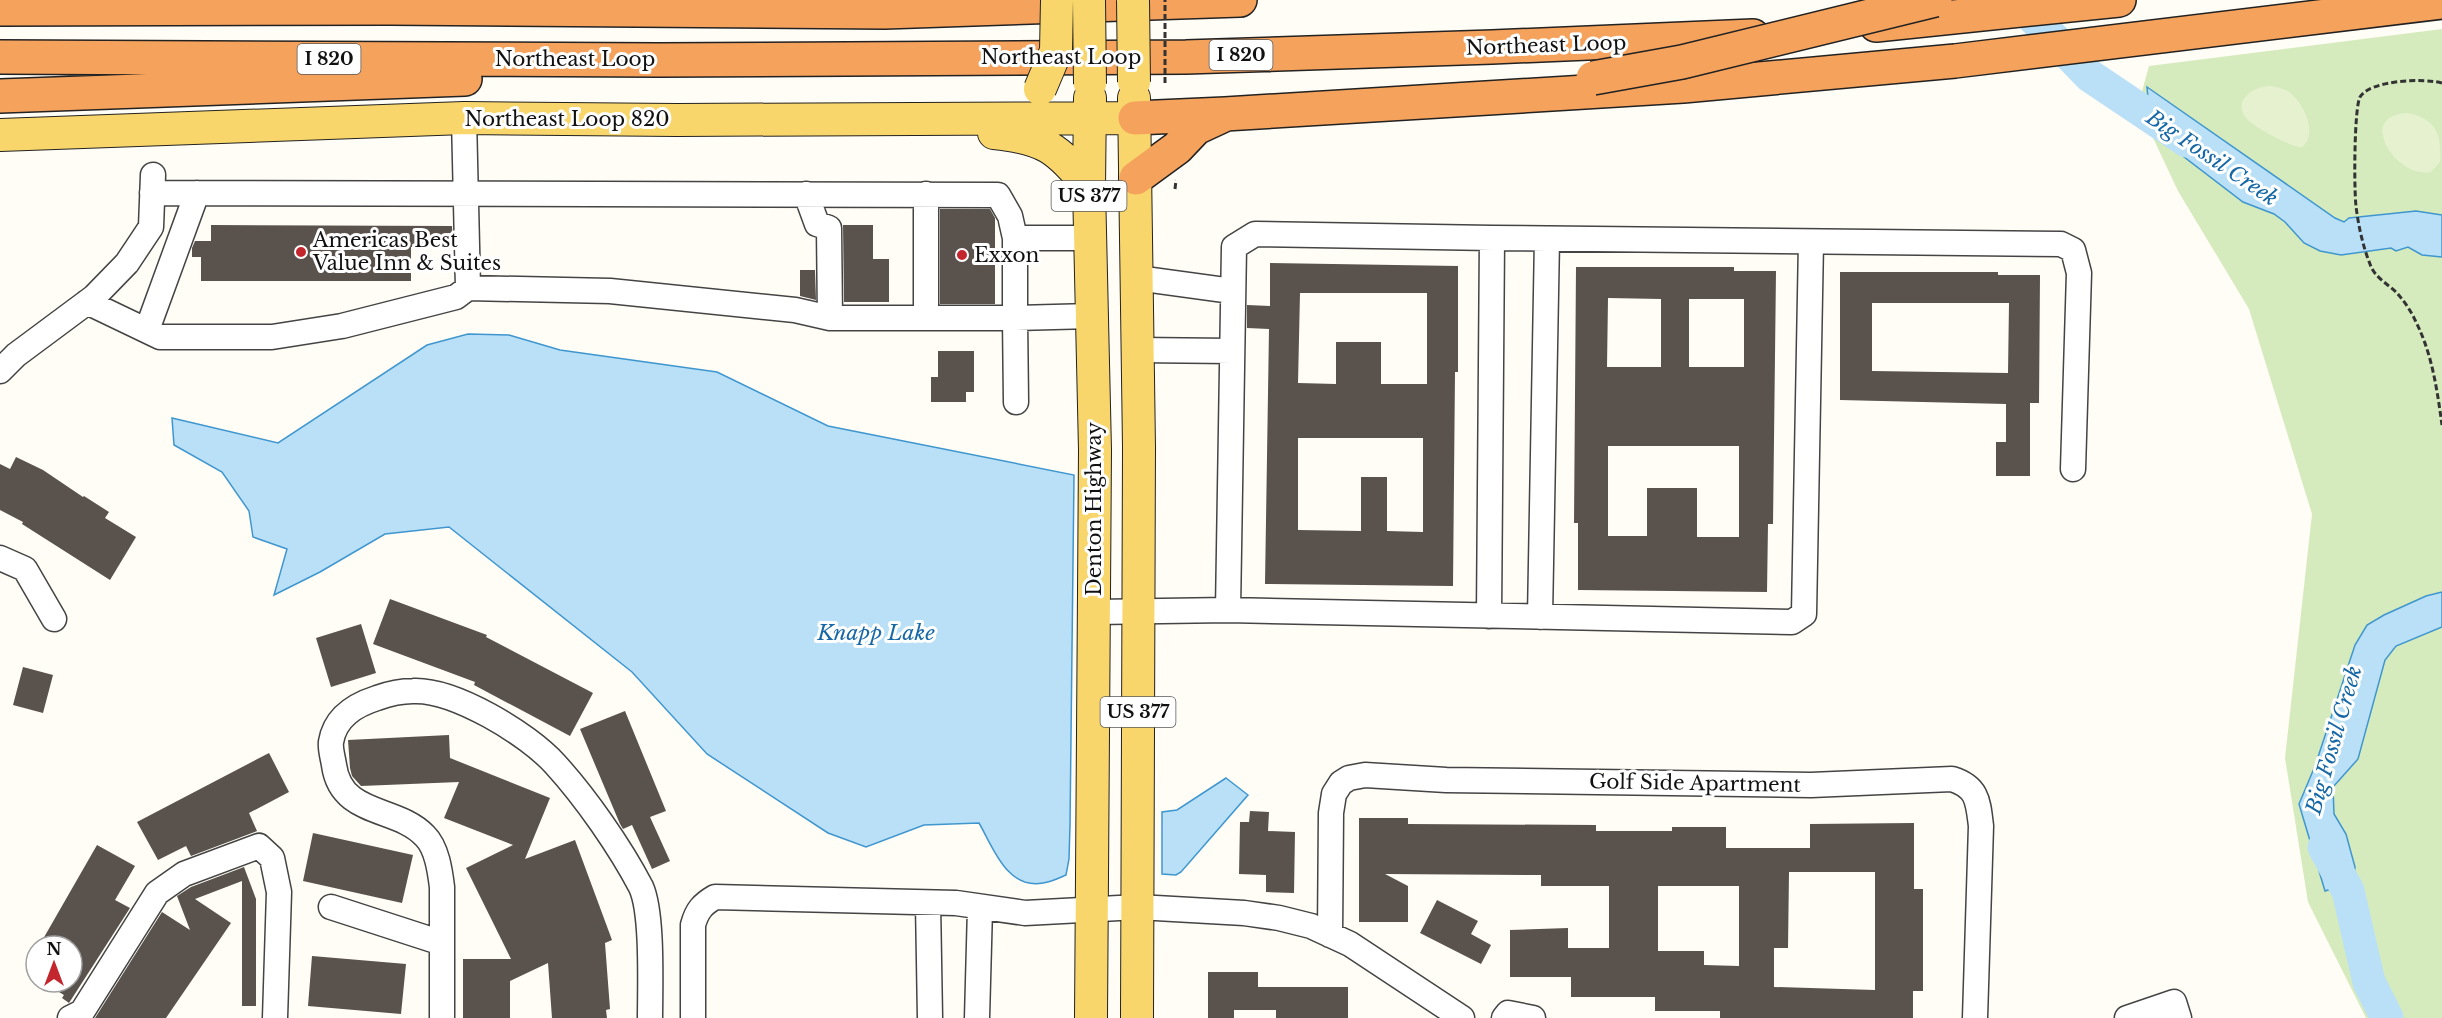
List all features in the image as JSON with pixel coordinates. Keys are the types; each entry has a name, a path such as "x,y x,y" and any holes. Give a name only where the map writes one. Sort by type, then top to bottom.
{"highway":[{"path":"0,9 390,8 885,12 1240,0"},
{"path":"1593,86 1935,0"},
{"name":"Northeast Loop","path":"0,57 659,60 1198,57 1726,38 2119,0"},
{"path":"1135,118 1474,98 1516,86 1593,86 1955,61 2442,2"},
{"path":"0,96 620,75 659,60"},
{"path":"1136,178 1177,148 1196,128 1225,114"}],"main road":[{"path":"1000,119 1040,89 1056,51 1057,0"},
{"name":"Denton Highway","path":"1089,0 1089,187 1095,612 1091,909 1092,1018"},
{"name":"US 377","path":"1133,0 1139,611 1137,1018"},
{"name":"Northeast Loop 820","path":"0,135 464,118 936,120 1135,118"},
{"path":"936,120 962,133 1021,136 1047,146 1068,161 1089,187"},
{"path":"1092,316 1118,326 1137,350"}],"street":[{"path":"464,118 468,288"},
{"path":"0,371 16,355 87,302 127,263 151,227 152,184 196,193 998,195 1010,216 1015,238 1016,402"},
{"path":"147,330 196,193"},
{"path":"806,194 817,224 830,228 830,318"},
{"path":"926,194 926,318"},
{"path":"1228,610 1234,247 1255,234 2061,244 2073,250 2079,273 2073,469"},
{"path":"1015,238 1090,238"},
{"path":"1489,616 1492,238"},
{"path":"1540,617 1547,239"},
{"path":"1095,612 1228,610 1792,622 1804,614 1811,242"},
{"path":"1137,278 1232,291"},
{"path":"87,302 160,337 272,337 342,326 456,297 468,288 610,291 795,310 830,318 1092,316"},
{"path":"1137,350 1232,351"},
{"path":"0,558 25,569 54,619"},
{"path":"442,1018 442,887 439,866 427,838 414,827 346,795 335,773 331,744 336,727 345,714 364,702 414,690 476,708 511,728 554,763 599,820 642,889 650,951 650,1018"},
{"name":"Golf Side Apartment","path":"1330,935 1331,813 1334,794 1341,783 1349,778 1365,775 1446,780 1811,785 1952,779 1965,783 1973,792 1978,803 1981,826 1975,1018"},
{"path":"70,1018 82,1012 157,893 184,874 259,846 272,858 279,892 275,1018"},
{"path":"693,1018 693,925 696,914 705,903 716,897 956,903 1024,914 1138,907 1256,915 1311,926 1350,944 1461,1018"},
{"path":"928,903 930,1018"},
{"path":"331,907 442,943"},
{"path":"977,1018 980,908"},
{"path":"2127,1018 2176,1010"},
{"path":"1504,1018 1508,1013 1533,1018"}],"path":[{"path":"1165,0 1165,83"},
{"path":"2442,83 2431,80 2369,88 2360,97 2355,114 2356,207 2370,266 2377,277 2400,296 2415,320 2435,374 2442,426"}],"green space":[{"path":"2442,29 2442,1018 2366,1018 2308,902 2285,758 2312,514 2249,309 2178,191 2138,106 2149,66"},
{"path":"2270,86 2289,92 2304,110 2309,134 2302,147 2282,141 2265,132 2251,123 2243,112 2242,106 2246,96 2257,89"},
{"path":"2407,113 2425,119 2435,129 2438,136 2440,162 2431,172 2418,172 2406,166 2387,146 2383,135 2384,124 2392,117"}],"water":[{"path":"2147,87 2344,222 2349,218 2416,211 2442,215 2442,257 2422,255 2408,247 2396,251 2391,248 2341,255 2320,251 2304,243 2285,222 2274,214 2243,202 2158,137 2150,122"},
{"name":"Knapp Lake","path":"468,334 509,335 560,350 717,372 828,426 1074,475 1070,825 1066,875 1043,883 1020,880 1003,865 979,823 924,825 866,847 828,833 707,754 632,672 449,527 385,534 320,572 274,595 287,549 253,537 249,511 222,472 174,445 172,418 278,443 427,345"},
{"path":"2442,592 2442,627 2396,646 2385,660 2358,759 2333,787 2334,814 2346,834 2355,867 2353,882 2325,891 2299,804 2315,766 2355,645 2367,625 2426,596"},
{"path":"1226,778 1248,795 1181,872 1176,875 1162,874 1162,812 1177,810"}],"building":[{"path":"940,209 990,209 995,218 995,304 940,304"},
{"name":"Americas Best Value Inn & Suites","path":"211,225 452,226 453,247 411,247 411,281 201,281 201,257 192,257 192,248 195,241 211,241"},
{"path":"843,225 873,225 873,259 889,259 889,302 844,302"},
{"path":"1270,263 1458,266 1453,586 1265,584 1269,329 1247,328 1247,305 1270,306","holes":["1300,293 1427,293 1427,384 1381,384 1381,342 1336,342 1336,384 1298,383","1298,438 1423,438 1423,532 1387,531 1387,477 1361,477 1361,531 1298,530"]},
{"path":"1576,267 1734,267 1734,271 1776,271 1773,524 1768,524 1767,592 1578,590 1578,523 1574,523","holes":["1608,298 1661,299 1661,367 1607,367","1689,299 1744,299 1744,367 1689,367","1608,446 1739,446 1739,537 1697,537 1697,488 1647,488 1647,536 1608,536"]},
{"path":"800,270 815,270 816,300 800,296"},
{"path":"1840,272 1998,272 1998,275 2040,275 2039,403 2030,403 2030,476 1996,476 1996,442 2006,442 2006,404 1840,400","holes":["1872,303 2009,303 2008,373 1872,371"]},
{"path":"938,351 974,351 974,392 966,392 966,402 931,402 931,377 938,377"},
{"path":"16,457 43,470 109,512 105,518 136,537 110,580 22,524 23,522 0,510 0,464 10,469"},
{"path":"390,599 487,635 486,637 593,693 570,736 474,685 475,682 373,644"},
{"path":"361,624 376,673 331,687 316,638"},
{"path":"23,667 53,675 43,713 13,705"},
{"path":"625,711 666,811 650,817 670,861 652,869 632,825 623,829 620,824 580,729"},
{"path":"449,735 450,758 550,798 525,859 575,840 612,940 605,943 610,1009 606,1010 607,1018 552,1018 548,963 510,981 510,1018 463,1018 463,959 511,959 466,868 513,845 444,818 459,782 361,786 352,776 348,740"},
{"path":"269,753 289,792 249,813 257,831 191,856 186,846 158,860 137,822"},
{"path":"1250,811 1269,812 1268,831 1295,832 1294,893 1266,892 1266,875 1239,874 1240,822 1249,822"},
{"path":"1359,818 1408,818 1408,824 1596,825 1596,831 1672,831 1672,827 1726,827 1726,848 1810,848 1810,824 1914,823 1914,889 1923,889 1923,991 1913,991 1913,1018 1720,1018 1720,1011 1655,1011 1655,997 1571,997 1571,977 1510,977 1510,930 1568,928 1568,948 1609,948 1609,886 1541,886 1541,875 1385,874 1408,886 1408,922 1359,922","holes":["1789,872 1875,872 1875,990 1774,987 1774,948 1788,948","1658,886 1739,886 1739,966 1704,965 1704,951 1658,951"]},
{"path":"313,833 413,855 402,903 303,881"},
{"path":"97,845 135,866 115,900 130,908 84,980 84,934 46,934"},
{"path":"244,867 256,899 256,1006 242,1006 242,881 195,899 231,923 166,1018 95,1018 162,912 190,930 177,896 191,887"},
{"path":"1437,900 1478,921 1471,934 1491,945 1481,964 1420,933"},
{"path":"312,956 406,964 401,1014 308,1006"},
{"path":"1208,972 1258,972 1258,987 1348,987 1348,1018 1276,1018 1276,1010 1234,1010 1234,1018 1208,1018"},
{"path":"62,994 75,994 69,1003 62,998"}],"waterway":[{"name":"Big Fossil Creek","path":"2016,0 2090,76 2187,141"},
{"name":"Big Fossil Creek","path":"2324,847 2348,891 2369,982 2387,1018"}],"place":[{"name":"Americas Best Value Inn & Suites","path":"301,252"},
{"name":"Exxon","path":"962,255"}]}
